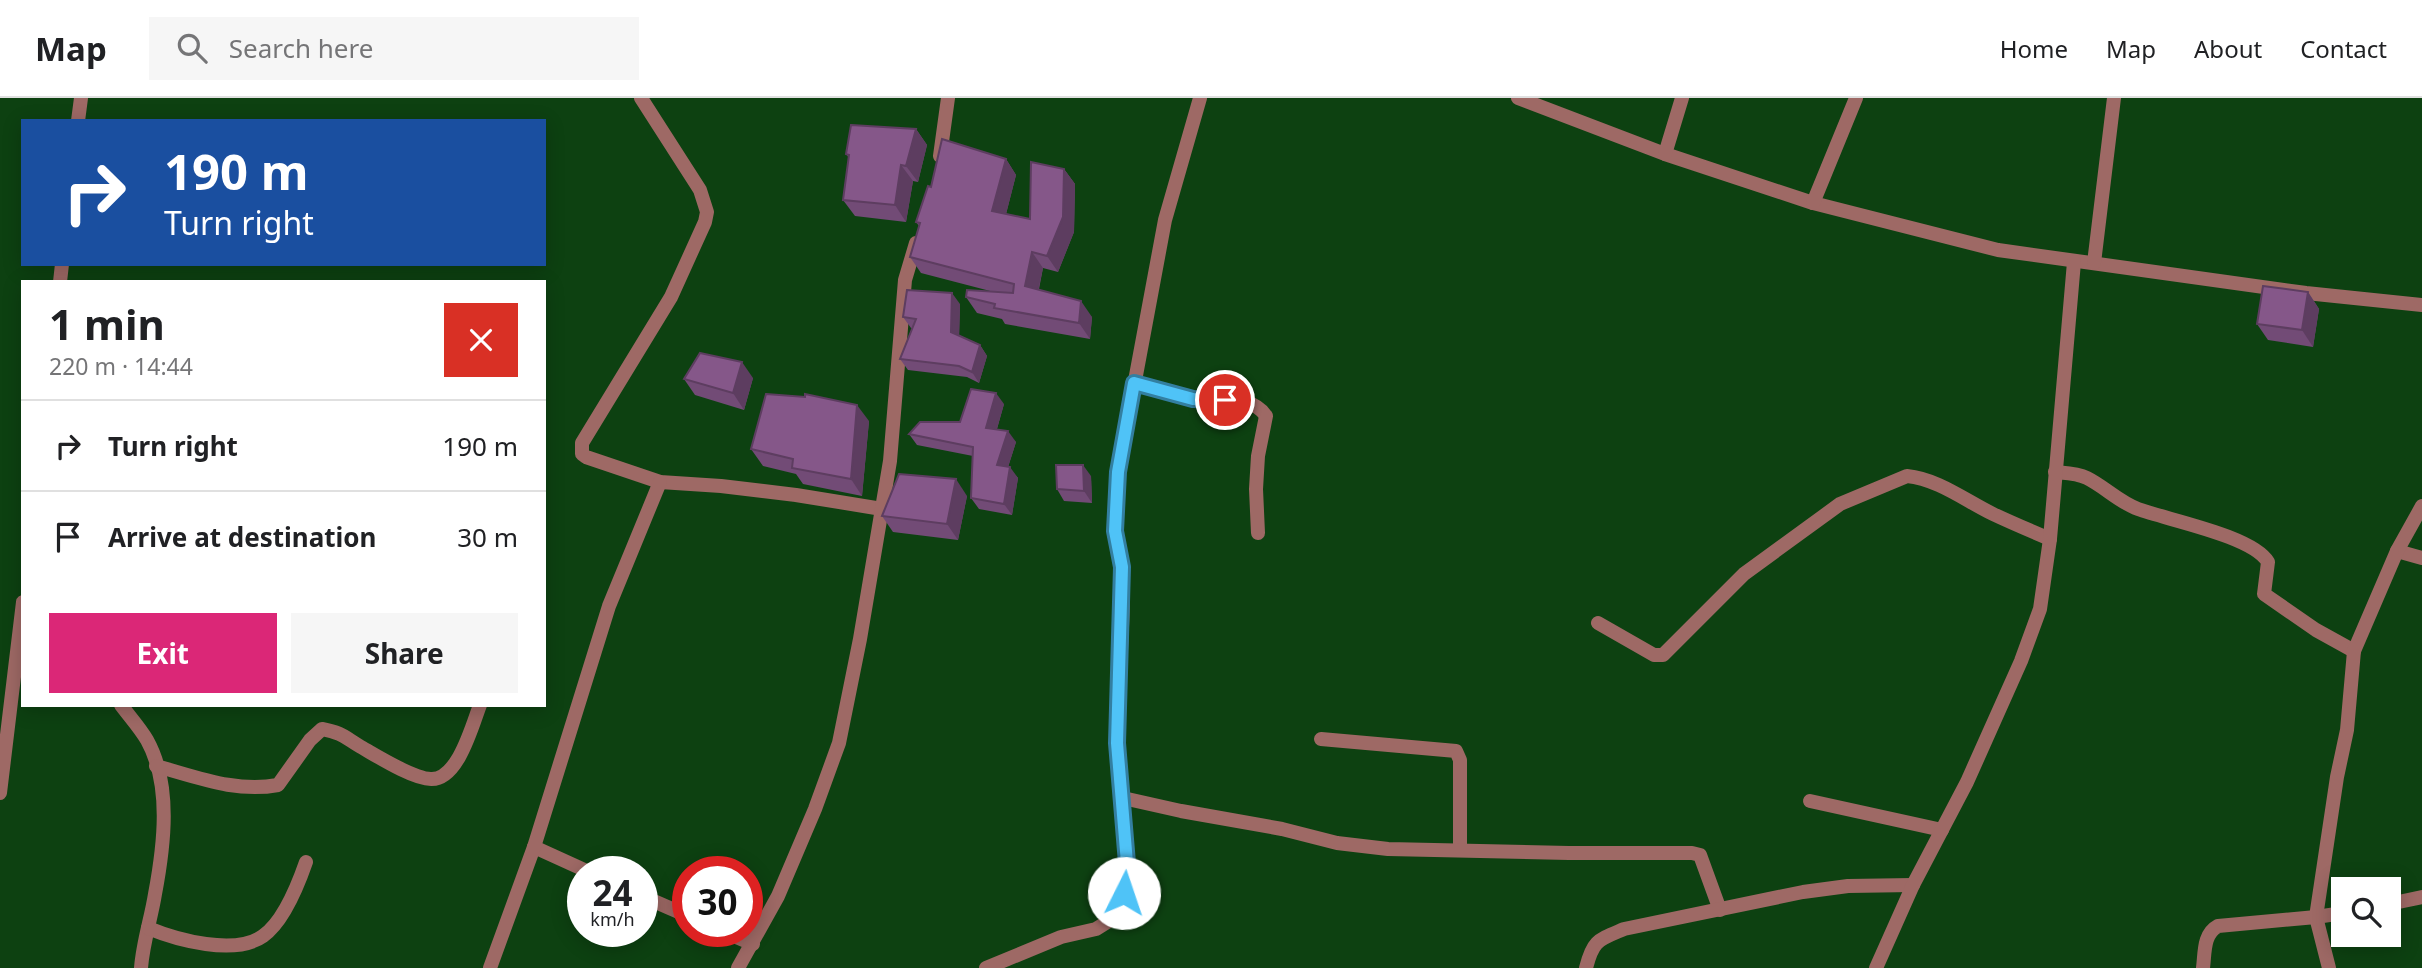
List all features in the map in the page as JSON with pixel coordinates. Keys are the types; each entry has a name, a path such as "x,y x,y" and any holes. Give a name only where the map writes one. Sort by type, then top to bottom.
{"street":[{"path":"78,119 80,98"},
{"path":"641,98 700,190 707,212 671,297 580,450 586,457 660,482 771,492 882,509"},
{"path":"938,166 948,98"},
{"path":"986,968 1061,937 1096,929 1112,919 1124,893 1127,863 1117,743 1122,567 1115,531 1118,472 1165,220 1200,98"},
{"path":"1518,98 1665,154 1813,203 1998,250 2306,293 2422,306"},
{"path":"1665,154 1682,98"},
{"path":"1813,203 1856,98"},
{"path":"2094,263 2114,98"},
{"path":"763,925 810,822 839,743 860,639 894,428 905,280 920,231"},
{"path":"1876,968 1913,885 1967,782 2021,661 2040,608 2050,539 2074,262"},
{"path":"1134,383 1193,399 1244,402 1262,409 1266,416 1258,456 1258,533"},
{"path":"2055,472 2076,474 2130,506 2214,531 2262,553 2268,562 2264,594 2316,630 2354,651"},
{"path":"1598,623 1654,655 1662,655 1755,566 1840,504 1907,476 1918,477 2050,539"},
{"path":"490,968 534,847 609,606 660,482"},
{"path":"2329,968 2316,918 2337,776 2347,730 2354,651 2397,551 2422,506"},
{"path":"2397,551 2422,558"},
{"path":"0,793 3,745 20,646"},
{"path":"122,707 147,741 162,780 163,833 156,892 143,942 141,968"},
{"path":"156,766 227,786 258,789 278,785 310,740 322,729 340,732 359,746 430,779 444,776 453,766 479,707"},
{"path":"1321,739 1456,751 1460,760 1460,849"},
{"path":"1122,798 1337,843 1388,849 1692,853 1700,855 1720,910"},
{"path":"1810,801 1942,830"},
{"path":"534,847 567,862"},
{"path":"148,928 165,935 205,944 254,941 266,935 283,911 306,862"},
{"path":"1586,968 1590,950 1598,939 1624,929 1803,892 1848,886 1913,885"},
{"path":"2401,901 2422,897"},
{"path":"2203,968 2206,940 2210,930 2218,926 2331,915"},
{"path":"738,968 751,947"}],"building":[{"path":"851,125 916,129 906,166 901,165 895,205 843,200"},
{"path":"942,139 1006,159 992,211 1030,219 1031,162 1064,169 1063,217 1047,256 1032,252 1025,286 1081,301 1079,323 994,308 995,304 966,297 967,290 1013,293 1014,284 910,257 920,223 916,222 928,186 931,187"},
{"path":"2263,286 2308,292 2302,330 2257,324"},
{"path":"907,290 952,293 951,332 980,345 972,372 959,366 900,359 916,319 903,317"},
{"path":"700,353 742,362 733,393 684,379"},
{"path":"971,389 996,393 986,428 1008,431 997,465 1010,467 1004,504 971,498 973,447 909,434 920,422 960,422"},
{"path":"766,394 805,397 805,394 857,405 851,479 792,468 793,459 751,449"},
{"path":"1056,465 1083,465 1084,491 1057,489"},
{"path":"899,474 956,479 947,524 882,516"}],"route":[{"path":"1124,893 1127,863 1117,743 1123,604 1122,567 1115,531 1118,472 1134,383 1193,399 1225,400"}]}
